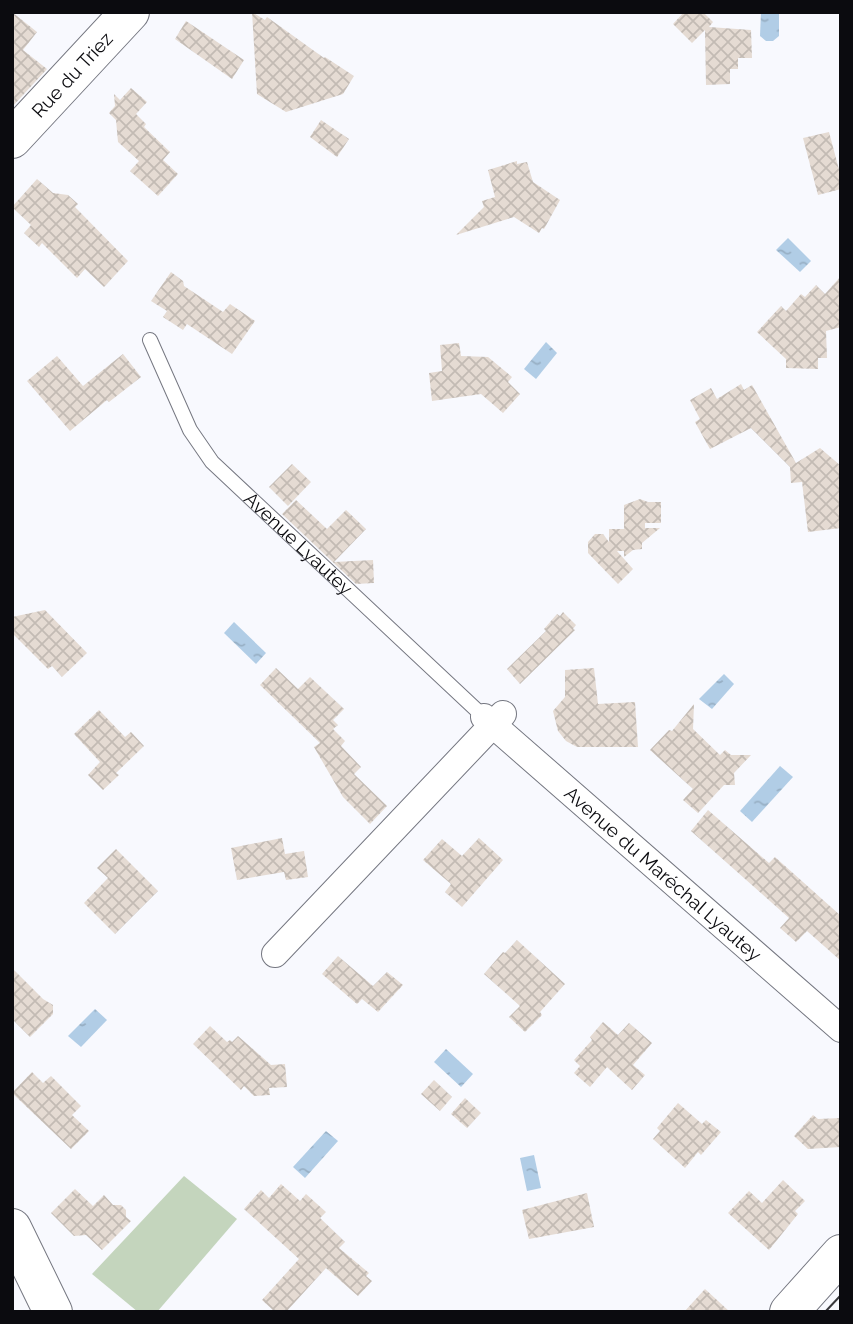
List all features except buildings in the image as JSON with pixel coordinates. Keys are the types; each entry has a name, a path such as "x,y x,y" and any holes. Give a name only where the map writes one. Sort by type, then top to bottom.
{"street":[{"name":"Rue du Triez","path":"12,139 130,12"},
{"path":"275,954 494,718"},
{"name":"Avenue du Maréchal Lyautey","path":"494,718 841,1029"},
{"path":"12,1228 53,1312"},
{"path":"789,1312 841,1254"}],"lane":[{"name":"Avenue Lyautey","path":"150,340 190,430 212,462 494,718"}],"green space":[{"path":"184,1176 237,1219 157,1312 138,1312 92,1274"}],"water":[{"path":"761,12 779,12 779,36 773,41 766,41 760,36"},
{"path":"788,238 811,261 800,272 776,250"},
{"path":"546,342 557,353 536,379 524,369"},
{"path":"234,622 266,653 256,664 224,633"},
{"path":"724,674 734,684 712,709 699,699"},
{"path":"780,766 793,777 752,822 740,811"},
{"path":"95,1009 107,1020 81,1047 68,1036"},
{"path":"446,1049 473,1074 461,1087 434,1062"},
{"path":"326,1131 338,1141 305,1178 293,1167"},
{"path":"534,1155 541,1188 527,1191 520,1158"}],"tram line":[{"path":"825,1312 841,1295"}]}
